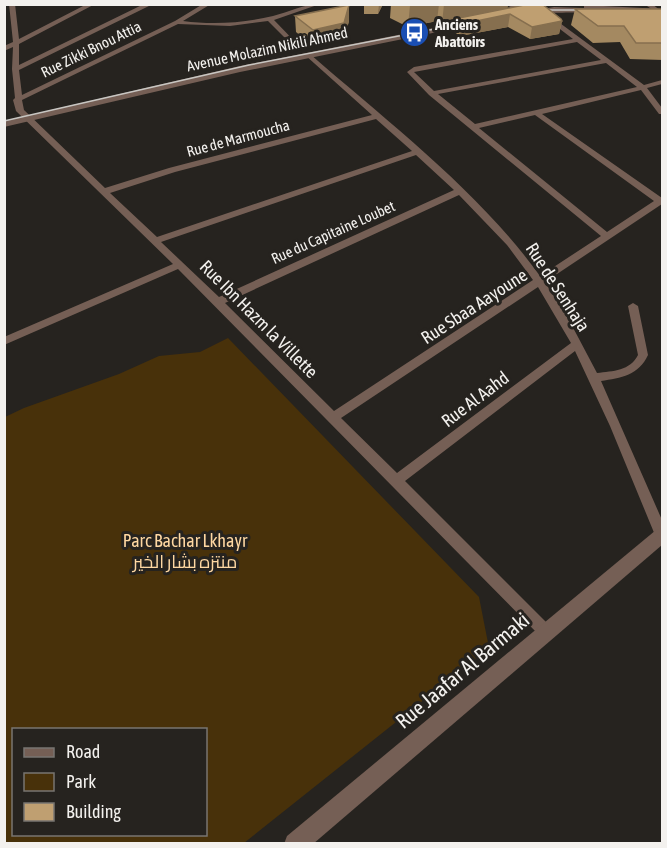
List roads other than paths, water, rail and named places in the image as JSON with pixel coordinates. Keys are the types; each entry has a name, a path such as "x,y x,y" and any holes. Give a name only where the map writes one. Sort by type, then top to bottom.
{"street":[{"path":"12,4 19,108"},
{"path":"4,49 92,4"},
{"path":"15,69 150,4"},
{"name":"Rue Zikki Bnou Attia","path":"19,108 208,4"},
{"path":"177,22 208,27 270,19 317,4"},
{"path":"647,4 661,12"},
{"path":"506,9 532,7 661,12"},
{"path":"506,9 532,7 640,86 663,112"},
{"name":"Avenue Molazim Nikili Ahmed","path":"4,114 19,108 479,18"},
{"name":"Rue de Senhaja","path":"270,19 460,191 513,246 539,283 576,345 615,420 662,535"},
{"path":"4,32 15,31"},
{"path":"578,40 411,71 411,75 606,236"},
{"path":"432,93 606,61"},
{"path":"474,128 663,82"},
{"name":"Avenue Molazim Nikili Ahmed","path":"4,124 19,108"},
{"name":"Rue Ibn Hazm la Villette","path":"19,108 218,302 545,631"},
{"path":"535,112 662,201"},
{"name":"Rue de Marmoucha","path":"106,191 183,167 378,116"},
{"path":"155,241 418,152"},
{"name":"Rue du Capitaine Loubet","path":"218,302 460,191"},
{"name":"Rue Sbaa Aayoune","path":"332,418 662,201"},
{"path":"4,341 179,266"},
{"path":"593,378 631,371 642,359 633,306"},
{"name":"Rue Al Aahd","path":"396,481 576,345"},
{"name":"Rue Jaafar Al Barmaki","path":"295,843 662,535"}],"tram line":[{"path":"530,10 599,10"},
{"path":"4,121 249,65 471,22"}],"place":[{"name":"Anciens Abattoirs","path":"414,33"}],"park label":[{"name":"Parc Bachar Lkhayr منتزه بشار الخير","path":"185,550"}]}
